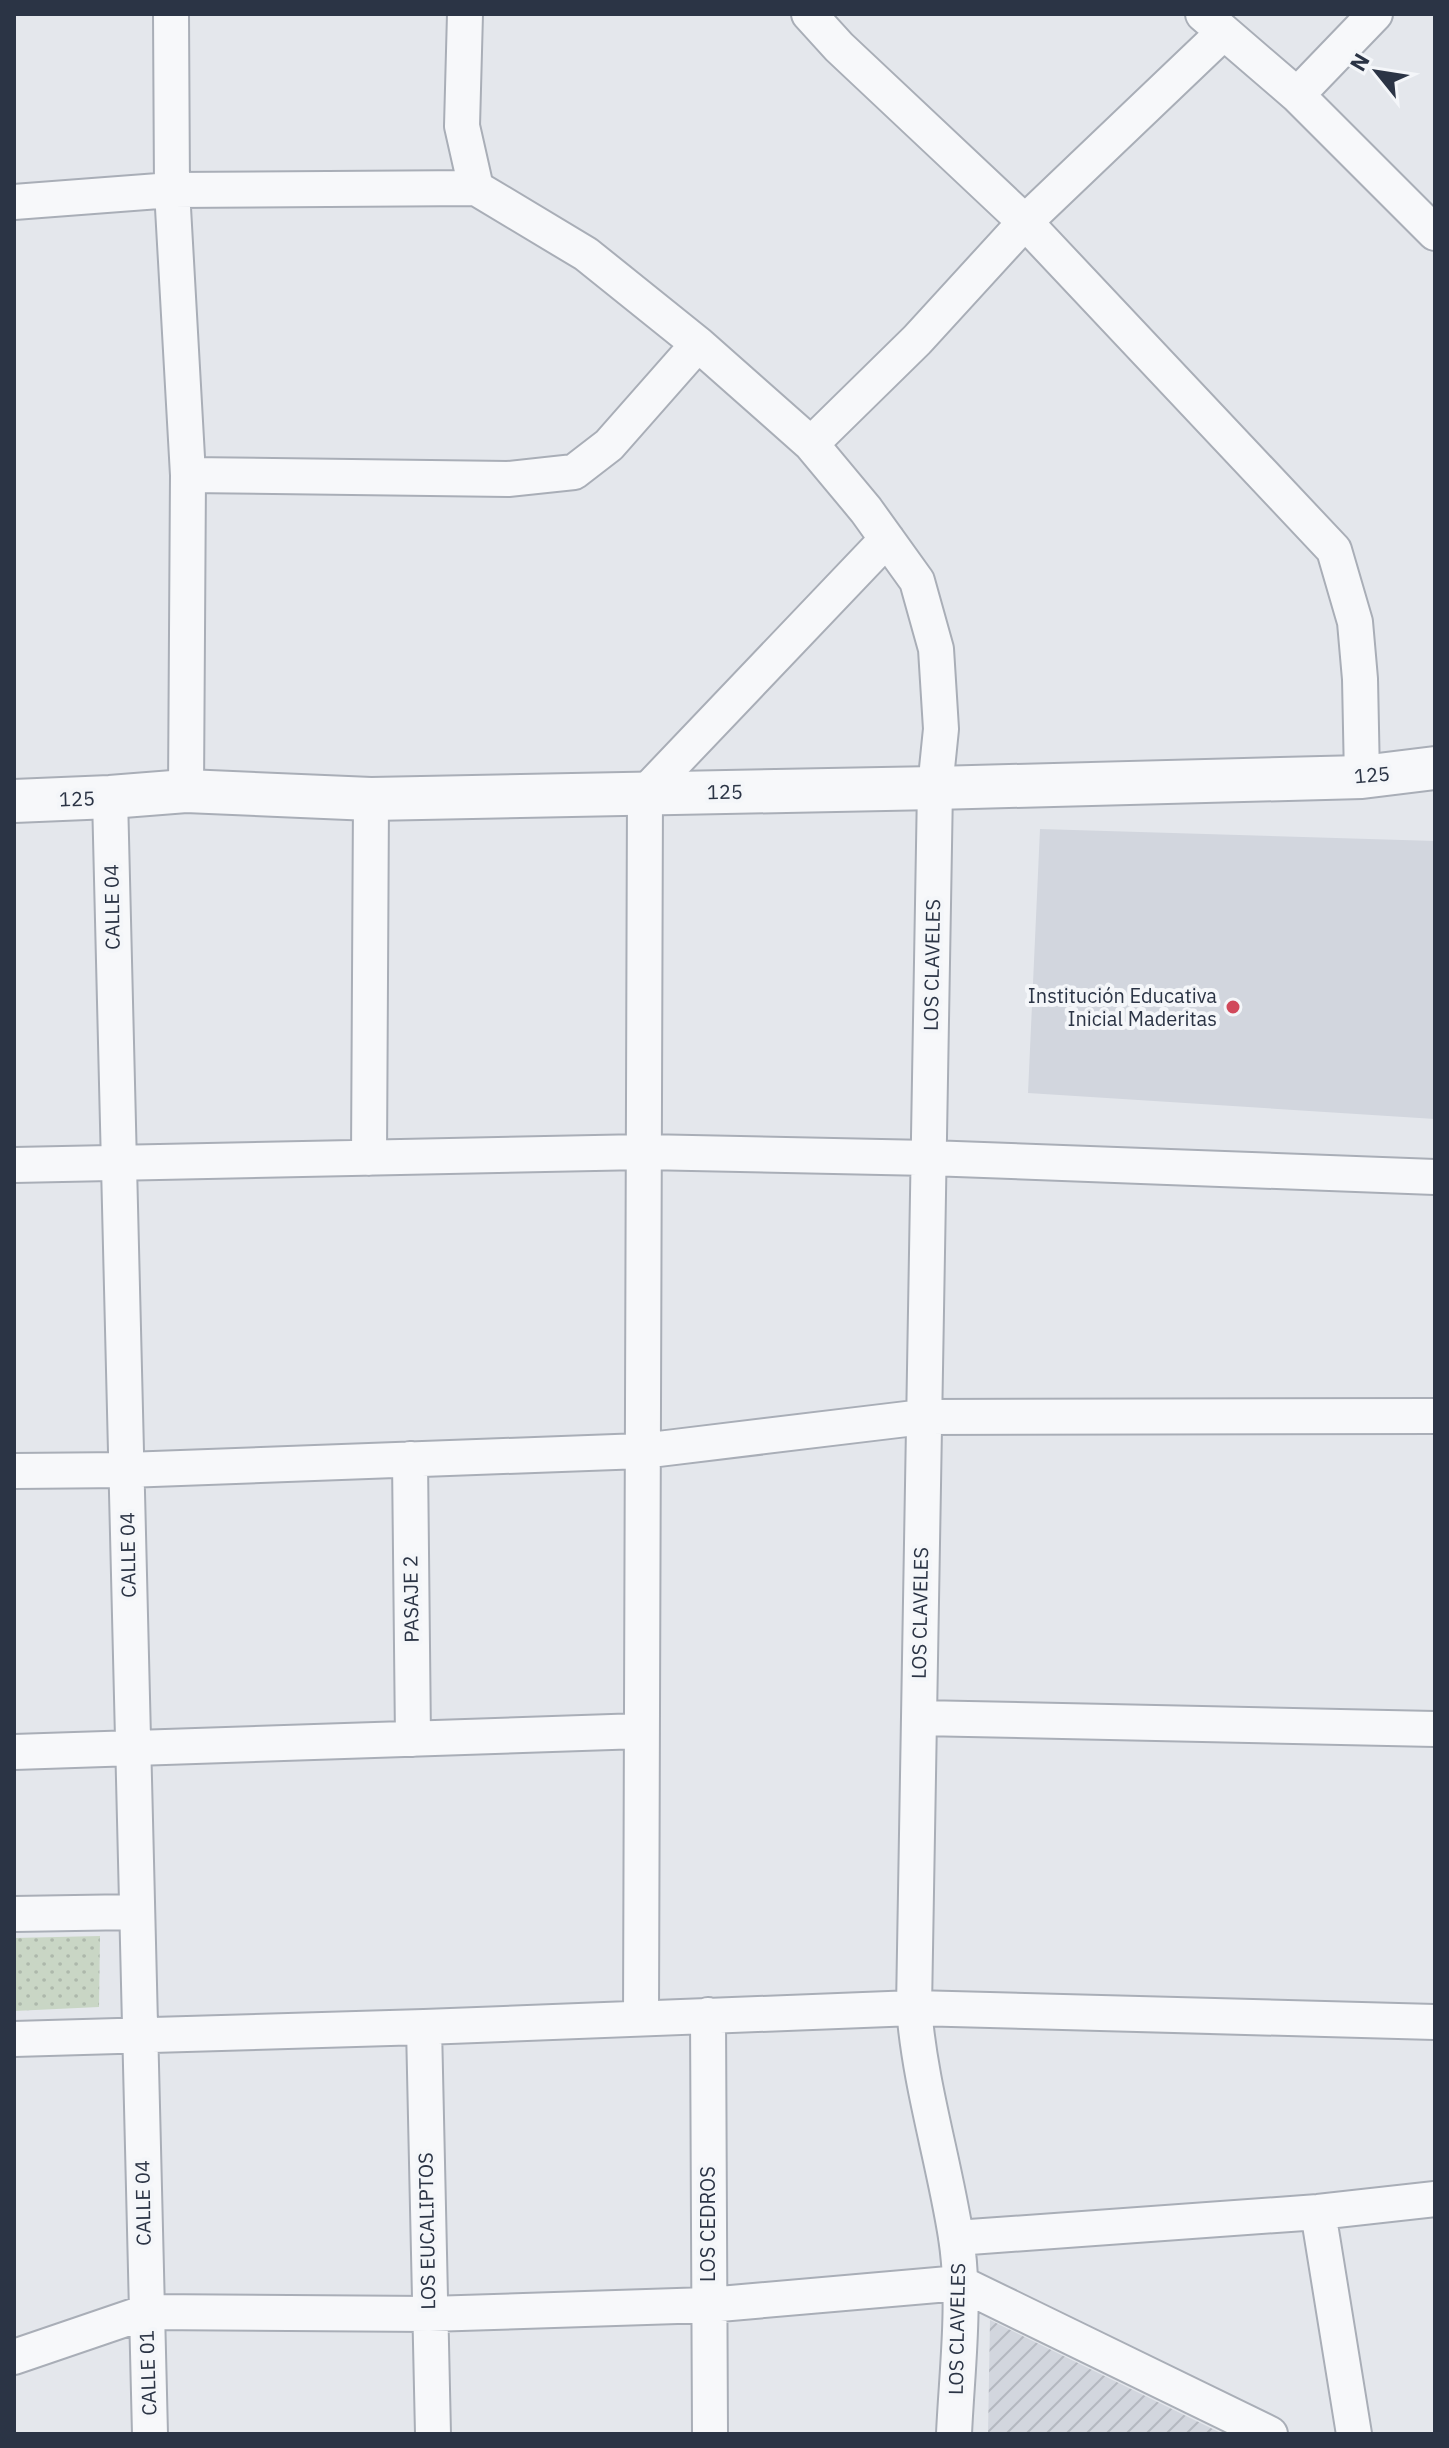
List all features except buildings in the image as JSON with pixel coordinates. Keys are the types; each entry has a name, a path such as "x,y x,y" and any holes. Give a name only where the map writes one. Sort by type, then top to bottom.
{"street":[{"path":"171,14 172,190 188,475 186,791"},
{"path":"14,202 172,190 476,188 462,126 465,14"},
{"path":"809,14 839,47 1025,222 1334,550 1355,622 1360,679 1362,777"},
{"path":"1297,95 1375,14"},
{"path":"811,444 917,340 1213,24 1297,95 1435,233"},
{"name":"LOS CLAVELES","path":"476,188 586,254 698,344 811,444 866,510 917,581 936,649 941,729 935,788 914,2008 917,2047 956,2238 960,2283 954,2434"},
{"path":"188,475 508,479 574,472 609,445 698,344"},
{"path":"641,2018 645,793 887,539"},
{"name":"125","path":"14,801 186,791 371,799 935,788 1362,777 1435,768"},
{"name":"CALLE 04","path":"110,797 146,2312"},
{"path":"369,1158 371,799"},
{"path":"14,1165 644,1152 929,1158 1435,1177"},
{"path":"14,1471 126,1470 642,1451 923,1417 1435,1416"},
{"name":"PASAJE 2","path":"410,1459 413,1739"},
{"path":"919,1718 1435,1729"},
{"path":"14,1752 641,1731"},
{"path":"14,1914 136,1912"},
{"path":"14,2039 914,2008 1435,2022"},
{"name":"LOS CEDROS","path":"708,2015 710,2434"},
{"name":"LOS EUCALIPTOS","path":"424,2027 433,2434"},
{"path":"956,2238 1318,2212 1435,2199"},
{"path":"1318,2212 1354,2434"},
{"path":"14,2357 146,2312 429,2314 708,2305 960,2283 1270,2434"},
{"name":"CALLE 01","path":"146,2312 150,2434"}],"shaded area":[{"name":"Institución Educativa Inicial Maderitas","path":"1040,829 1435,841 1435,1119 1028,1093"},
{"path":"990,2320 1223,2434 988,2434"}],"green space":[{"path":"100,1936 99,2007 14,2011 14,1938"}],"place":[{"name":"Institución Educativa Inicial Maderitas","path":"1233,1007"}]}
